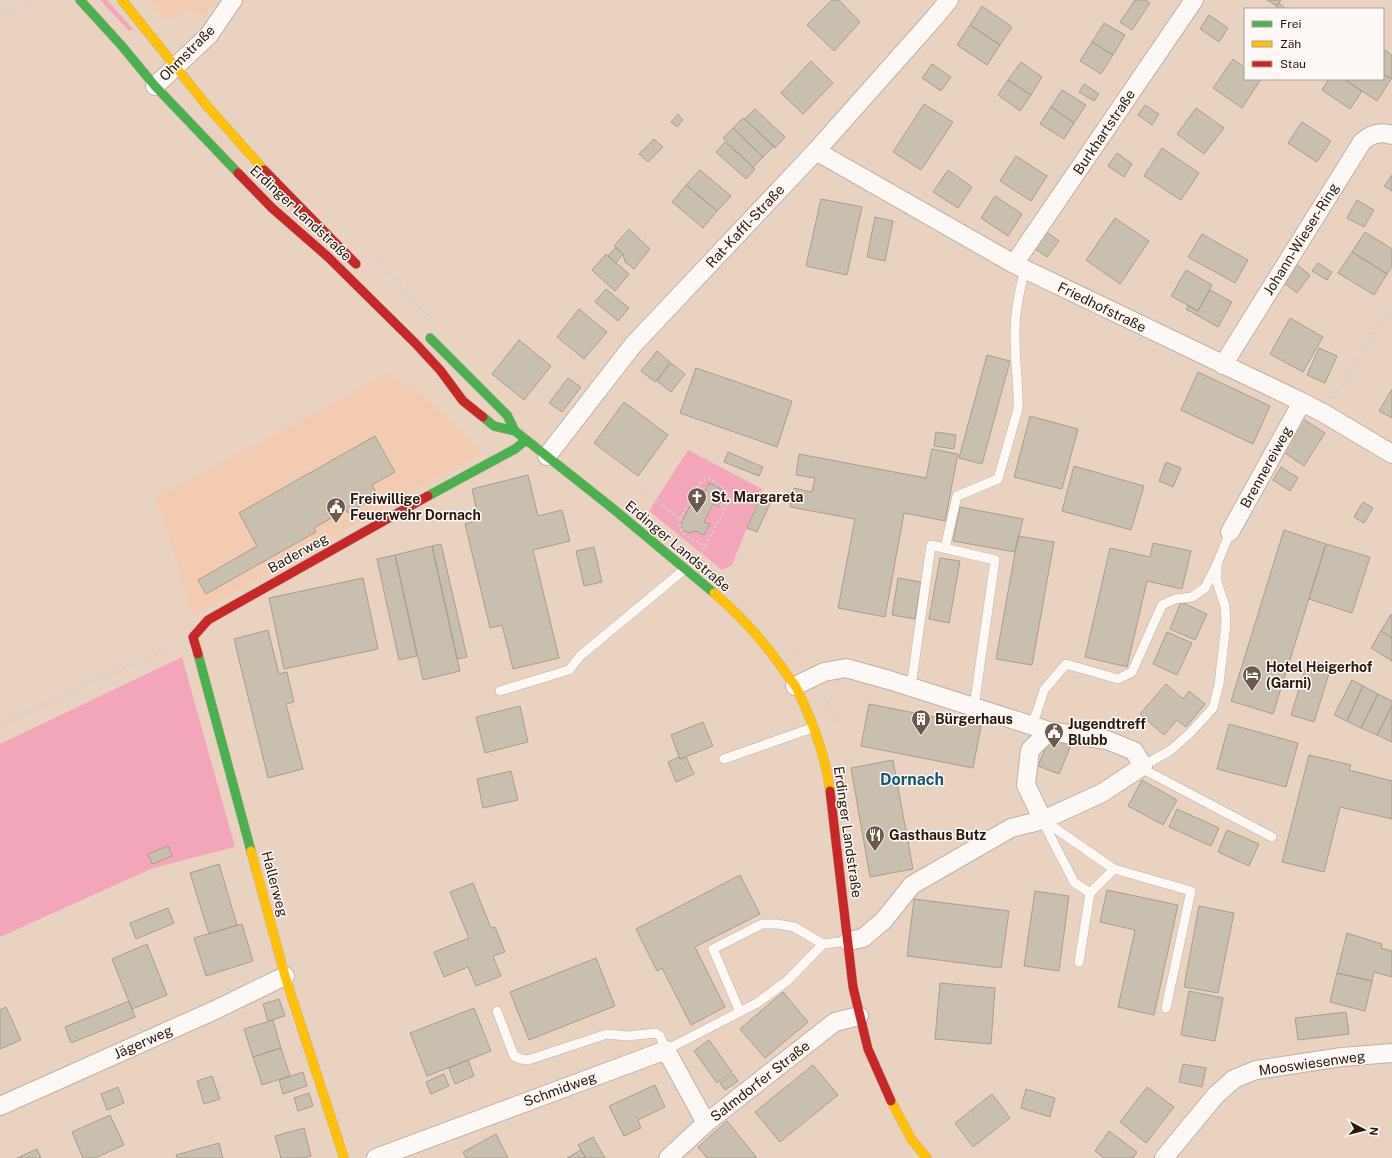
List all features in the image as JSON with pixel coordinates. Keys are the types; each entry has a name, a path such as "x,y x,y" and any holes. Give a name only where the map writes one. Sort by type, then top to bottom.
{"street":[{"name":"Erdinger Landstraße","path":"80,0 121,45 155,86 272,208 328,257 416,344 440,370 463,401 494,426 515,431"},
{"name":"Erdinger Landstraße","path":"122,0 145,26 207,107 287,195 365,273"},
{"name":"Ohmstraße","path":"155,86 209,35 233,0"},
{"name":"Rat-Kaffl-Straße","path":"547,456 633,345 816,151 949,0"},
{"name":"Burkhartstraße","path":"1020,267 1194,0"},
{"name":"Johann-Wieser-Ring","path":"1223,365 1362,142 1368,136 1378,133 1392,135"},
{"name":"Friedhofstraße","path":"816,151 1020,267 1302,402 1392,454"},
{"name":"Erdinger Landstraße","path":"421,329 507,415 515,431 611,507 685,569 744,622 772,653 795,686 822,754 830,788 853,987 868,1049 912,1140 927,1158"},
{"name":"Brennereiweg","path":"1230,532 1302,402"},
{"name":"Baderweg","path":"208,620 469,473 515,449 526,440"},
{"name":"Hallerweg","path":"208,620 193,637 285,976 344,1158"},
{"path":"795,686 824,672 846,668 1049,731 1107,740 1134,751 1142,767 1102,793 1043,820 1011,828 912,885 884,920 863,938 848,941"},
{"path":"1043,820 1026,785 1030,750 1049,731"},
{"name":"Jägerweg","path":"0,1106 215,1010 285,976"},
{"name":"Salmdorfer Straße","path":"676,1155 706,1123 835,1022 859,1016"},
{"path":"666,1050 706,1123"},
{"name":"Schmidweg","path":"376,1158 666,1050"},
{"name":"Mooswiesenweg","path":"1164,1158 1215,1096 1239,1085 1256,1070 1342,1057 1392,1053"}],"lane":[{"path":"945,548 956,496 998,479 1018,409 1015,321 1020,267"},
{"path":"1031,725 1044,690 1066,664 1118,679 1132,672 1162,605 1175,599 1192,597 1205,588 1230,532"},
{"path":"911,687 931,545 995,560 974,707"},
{"path":"1142,767 1171,750 1213,708 1219,684 1226,624 1225,606 1217,582 1217,564"},
{"path":"500,690 569,670 580,656 685,569"},
{"path":"724,759 812,728"},
{"path":"1142,767 1272,837"},
{"path":"1043,820 1114,869 1191,891 1166,1008"},
{"path":"1043,820 1074,882 1090,893"},
{"path":"1079,962 1090,893 1114,869"},
{"path":"740,1012 713,950 762,924 777,924 794,927 823,944 848,941"},
{"path":"496,1011 514,1056 521,1059 528,1060 607,1034 627,1036 656,1034 660,1036 666,1050 757,1003 787,981 823,944"}],"path":[{"path":"0,15 32,0"},
{"path":"1325,414 1392,304"},
{"path":"685,569 698,559 706,547 728,503 726,492 721,486 708,478 698,485 679,523 683,534 706,547"},
{"path":"641,489 680,519"},
{"path":"720,504 725,507"},
{"path":"789,641 799,651 815,676 833,715 836,730"},
{"path":"0,724 154,654"}],"shaded area":[{"path":"100,0 107,0 133,29 129,31"},
{"path":"150,0 215,0 203,18 185,7 167,22"},
{"path":"392,372 402,387 413,386 482,452 193,616 157,497"},
{"path":"688,450 762,489 732,565 722,570 649,511"},
{"path":"182,657 235,847 153,868 0,937 0,744"}],"building":[{"path":"832,0 839,0 860,22 834,51 807,25"},
{"path":"1135,0 1145,0 1150,3 1132,30 1120,22"},
{"path":"1267,0 1281,0 1277,6"},
{"path":"1279,3 1285,8 1276,8"},
{"path":"982,6 1012,27 1000,45 970,25"},
{"path":"1209,15 1228,28 1219,42 1200,29"},
{"path":"1104,23 1125,35 1113,55 1092,42"},
{"path":"970,25 1000,45 987,65 957,45"},
{"path":"1092,42 1113,55 1101,74 1080,61"},
{"path":"1384,50 1392,55 1392,79 1384,75"},
{"path":"1233,59 1244,67 1244,80 1260,80 1242,108 1213,88"},
{"path":"811,61 833,83 803,114 781,93"},
{"path":"1021,62 1042,77 1031,95 1008,80"},
{"path":"932,64 951,77 941,91 922,78"},
{"path":"1384,75 1391,79 1377,101 1345,80 1384,80"},
{"path":"1008,80 1031,95 1020,111 998,95"},
{"path":"1328,80 1346,80 1362,91 1350,109 1322,90"},
{"path":"1084,84 1099,94 1094,101 1079,92"},
{"path":"1062,90 1086,105 1074,123 1051,107"},
{"path":"924,104 953,122 921,170 893,152"},
{"path":"1145,105 1159,114 1152,125 1138,115"},
{"path":"1051,107 1074,123 1064,139 1040,124"},
{"path":"1196,108 1224,128 1204,154 1177,134"},
{"path":"755,109 785,137 775,148 745,119"},
{"path":"678,114 683,120 677,127 671,122"},
{"path":"743,118 774,146 763,157 733,128"},
{"path":"1302,122 1331,141 1317,162 1288,143"},
{"path":"733,128 763,157 753,167 723,138"},
{"path":"654,139 663,147 648,162 639,154"},
{"path":"725,142 755,169 746,179 716,152"},
{"path":"1162,148 1199,173 1181,200 1144,176"},
{"path":"1117,153 1132,164 1124,177 1108,166"},
{"path":"1016,156 1047,176 1031,201 1000,181"},
{"path":"700,170 731,196 717,211 686,185"},
{"path":"948,170 972,187 958,208 933,192"},
{"path":"1392,175 1392,191 1384,186"},
{"path":"686,185 717,211 703,228 672,202"},
{"path":"995,196 1022,214 1008,236 981,218"},
{"path":"821,199 862,207 847,275 806,266"},
{"path":"1357,200 1374,210 1364,227 1347,218"},
{"path":"875,217 893,221 885,261 867,257"},
{"path":"1115,218 1149,241 1120,284 1086,260"},
{"path":"629,229 650,249 634,269 625,262 623,254 614,246"},
{"path":"1045,231 1059,241 1047,257 1034,248"},
{"path":"1365,232 1392,249 1392,266 1387,274 1352,252"},
{"path":"1202,234 1248,260 1235,283 1188,257"},
{"path":"616,247 623,254 616,263 608,256"},
{"path":"1352,252 1387,274 1374,295 1338,273"},
{"path":"606,254 629,274 615,291 592,270"},
{"path":"1318,263 1332,272 1327,280 1312,271"},
{"path":"1297,265 1310,275 1297,293 1284,283"},
{"path":"1186,270 1212,285 1198,311 1171,296"},
{"path":"606,289 629,308 618,321 595,302"},
{"path":"1210,290 1232,302 1218,327 1186,309 1188,306 1198,311"},
{"path":"579,309 607,332 584,359 557,337"},
{"path":"1290,318 1323,337 1303,372 1270,354"},
{"path":"519,340 551,366 524,400 492,374"},
{"path":"1319,348 1337,356 1325,383 1307,375"},
{"path":"657,351 670,362 655,382 641,371"},
{"path":"987,355 1010,361 982,464 959,458"},
{"path":"671,363 685,374 671,392 657,381"},
{"path":"696,368 792,401 777,447 680,413"},
{"path":"1198,372 1270,406 1253,444 1181,410"},
{"path":"568,378 581,387 562,412 549,403"},
{"path":"1392,389 1392,418 1379,411"},
{"path":"624,402 668,435 638,476 594,443"},
{"path":"1030,416 1078,429 1062,489 1014,477"},
{"path":"1303,419 1325,433 1304,466 1282,451"},
{"path":"936,432 956,435 954,449 934,446"},
{"path":"375,436 395,472 372,485 378,496 348,513 342,504 329,511 333,517 314,528 316,532 206,594 198,580 257,546 239,513"},
{"path":"932,449 958,454 945,521 904,513 885,617 838,608 855,519 790,507 794,488 812,492 815,478 796,475 799,454 926,478"},
{"path":"728,452 763,467 759,476 724,462"},
{"path":"1166,462 1181,468 1173,487 1159,481"},
{"path":"1074,466 1144,486 1131,530 1062,511"},
{"path":"1281,467 1298,478 1290,491 1273,480"},
{"path":"528,475 538,516 562,510 570,541 533,550 559,658 513,669 502,625 490,628 465,524 479,520 472,489"},
{"name":"St. Margareta","path":"709,483 721,489 717,497 722,500 718,507 713,504 704,522 710,524 704,535 696,531 689,533 683,530 681,524 698,489 705,492"},
{"path":"762,493 773,497 757,532 747,528"},
{"path":"1363,502 1373,508 1364,523 1354,517"},
{"path":"960,507 1023,519 1015,552 953,541"},
{"path":"1284,530 1326,544 1273,714 1231,701"},
{"path":"1018,536 1054,542 1032,665 996,659"},
{"path":"1153,543 1191,551 1182,589 1147,581 1127,667 1085,657 1110,548 1150,557"},
{"path":"441,544 467,657 457,659 432,546"},
{"path":"1326,544 1370,557 1352,613 1309,599"},
{"path":"432,546 460,671 423,680 395,555"},
{"path":"594,547 602,582 584,586 576,551"},
{"path":"395,555 417,656 399,660 377,559"},
{"path":"940,558 960,561 949,623 929,619"},
{"path":"363,578 378,649 284,669 269,598"},
{"path":"898,578 921,582 915,619 892,615"},
{"path":"1181,602 1207,614 1195,640 1170,629"},
{"path":"1391,614 1392,615 1392,638 1381,631"},
{"path":"268,630 279,674 287,672 294,702 286,704 303,769 268,778 234,639"},
{"path":"1381,631 1392,638 1392,661 1371,648"},
{"path":"1167,632 1192,643 1177,675 1153,664"},
{"path":"1308,660 1331,667 1314,722 1291,715"},
{"path":"1352,680 1363,686 1347,721 1334,715"},
{"path":"1166,684 1183,699 1189,691 1205,704 1186,727 1177,720 1164,735 1140,714"},
{"path":"1363,686 1378,694 1361,728 1347,721"},
{"path":"1378,694 1392,701 1392,706 1377,735 1361,728"},
{"name":"Bürgerhaus","path":"869,704 981,726 973,768 861,746"},
{"path":"520,706 528,742 485,753 476,717"},
{"path":"1392,706 1392,742 1377,735"},
{"path":"703,722 713,746 680,759 671,735"},
{"path":"1229,724 1298,743 1286,787 1217,769"},
{"path":"1050,737 1071,745 1059,774 1038,766"},
{"path":"1309,755 1351,765 1349,770 1392,781 1392,819 1340,807 1324,872 1282,862"},
{"path":"679,757 680,759 686,757 694,774 676,782 668,762"},
{"path":"893,760 913,869 870,877 851,768"},
{"path":"511,771 518,800 483,808 477,779"},
{"path":"1142,780 1177,800 1163,825 1128,806"},
{"path":"1177,809 1219,828 1211,846 1169,827"},
{"path":"1227,830 1259,844 1249,866 1218,852"},
{"path":"168,846 172,856 152,864 148,854"},
{"path":"219,864 237,925 209,934 190,873"},
{"path":"740,875 760,914 695,947 725,1007 691,1025 662,968 657,971 636,929"},
{"path":"473,883 491,928 495,927 505,952 493,956 501,976 476,986 468,967 444,977 434,952 469,938 450,892"},
{"path":"1107,890 1178,905 1154,1015 1118,1007 1135,930 1100,922"},
{"path":"1035,891 1069,896 1059,971 1024,966"},
{"path":"914,899 1009,911 1001,968 907,956"},
{"path":"1199,906 1234,913 1218,993 1184,987"},
{"path":"168,908 174,923 136,939 130,923"},
{"path":"242,924 253,961 206,976 194,938"},
{"path":"1347,933 1382,944 1381,948 1392,951 1392,977 1374,972 1372,981 1337,973"},
{"path":"147,944 167,995 132,1009 112,959"},
{"path":"596,958 615,1006 529,1040 510,992"},
{"path":"1337,973 1372,981 1365,1011 1330,1002"},
{"path":"940,983 995,988 991,1044 935,1039"},
{"path":"1189,991 1223,998 1215,1041 1181,1035"},
{"path":"783,992 808,1022 765,1058 740,1029"},
{"path":"279,999 285,1016 268,1021 263,1004"},
{"path":"129,1001 135,1017 71,1043 65,1027"},
{"path":"6,1007 21,1040 0,1049 0,1010"},
{"path":"474,1008 491,1051 427,1076 410,1033"},
{"path":"1346,1012 1349,1034 1298,1040 1295,1018"},
{"path":"273,1020 281,1048 253,1057 244,1029"},
{"path":"709,1040 732,1072 717,1083 694,1051"},
{"path":"281,1048 290,1076 262,1085 253,1057"},
{"path":"468,1060 474,1076 455,1084 449,1068"},
{"path":"1183,1064 1206,1068 1202,1087 1179,1082"},
{"path":"813,1065 838,1095 780,1142 755,1112"},
{"path":"303,1072 307,1086 283,1094 279,1080"},
{"path":"444,1074 449,1086 431,1094 426,1082"},
{"path":"733,1074 738,1081 725,1090 720,1083"},
{"path":"212,1076 220,1099 204,1104 197,1081"},
{"path":"655,1085 665,1107 638,1120 641,1128 624,1136 609,1106"},
{"path":"118,1087 124,1103 107,1110 101,1094"},
{"path":"1147,1087 1174,1107 1146,1143 1120,1122"},
{"path":"1026,1089 1055,1098 1050,1117 1021,1108"},
{"path":"309,1093 313,1106 298,1111 294,1098"},
{"path":"992,1094 1010,1118 973,1147 955,1123"},
{"path":"110,1115 124,1145 95,1158 83,1158 72,1132"},
{"path":"727,1121 757,1158 707,1158 698,1147"},
{"path":"304,1128 311,1156 303,1158 281,1158 275,1136"},
{"path":"1109,1131 1137,1152 1133,1158 1104,1158 1095,1151"},
{"path":"496,1134 508,1158 466,1158 463,1152"},
{"path":"593,1137 605,1158 586,1158 578,1145"},
{"path":"219,1143 223,1158 177,1158 176,1155"},
{"path":"37,1149 41,1158 17,1158"},
{"path":"581,1150 586,1158 567,1158"}],"traffic: fast":[{"path":"80,0 121,45 155,86 238,173"},
{"path":"430,338 507,415 515,431"},
{"path":"483,417 494,426 515,431 611,507 714,593"},
{"path":"428,496 515,449 526,440"},
{"path":"198,654 251,851"}],"traffic: slow":[{"path":"122,0 208,107 264,170"},
{"path":"714,593 733,610 760,639 796,687 817,738 825,765 830,791"},
{"path":"251,851 285,976 344,1158"},
{"path":"891,1101 912,1140 927,1158"}],"traffic: jam":[{"path":"264,170 356,264"},
{"path":"238,173 272,208 328,257 416,344 440,370 463,401 483,417"},
{"path":"198,654 193,637 208,620 428,496"},
{"path":"830,791 853,987 868,1049 891,1101"}],"place":[{"name":"St. Margareta","path":"697,514"},
{"name":"Freiwillige Feuerwehr Dornach","path":"336,524"},
{"name":"Hotel Heigerhof (Garni)","path":"1252,692"},
{"name":"Bürgerhaus","path":"921,736"},
{"name":"Jugendtreff Blubb","path":"1054,749"},
{"name":"Gasthaus Butz","path":"875,852"}],"district":[{"name":"Dornach","path":"912,779"}]}
